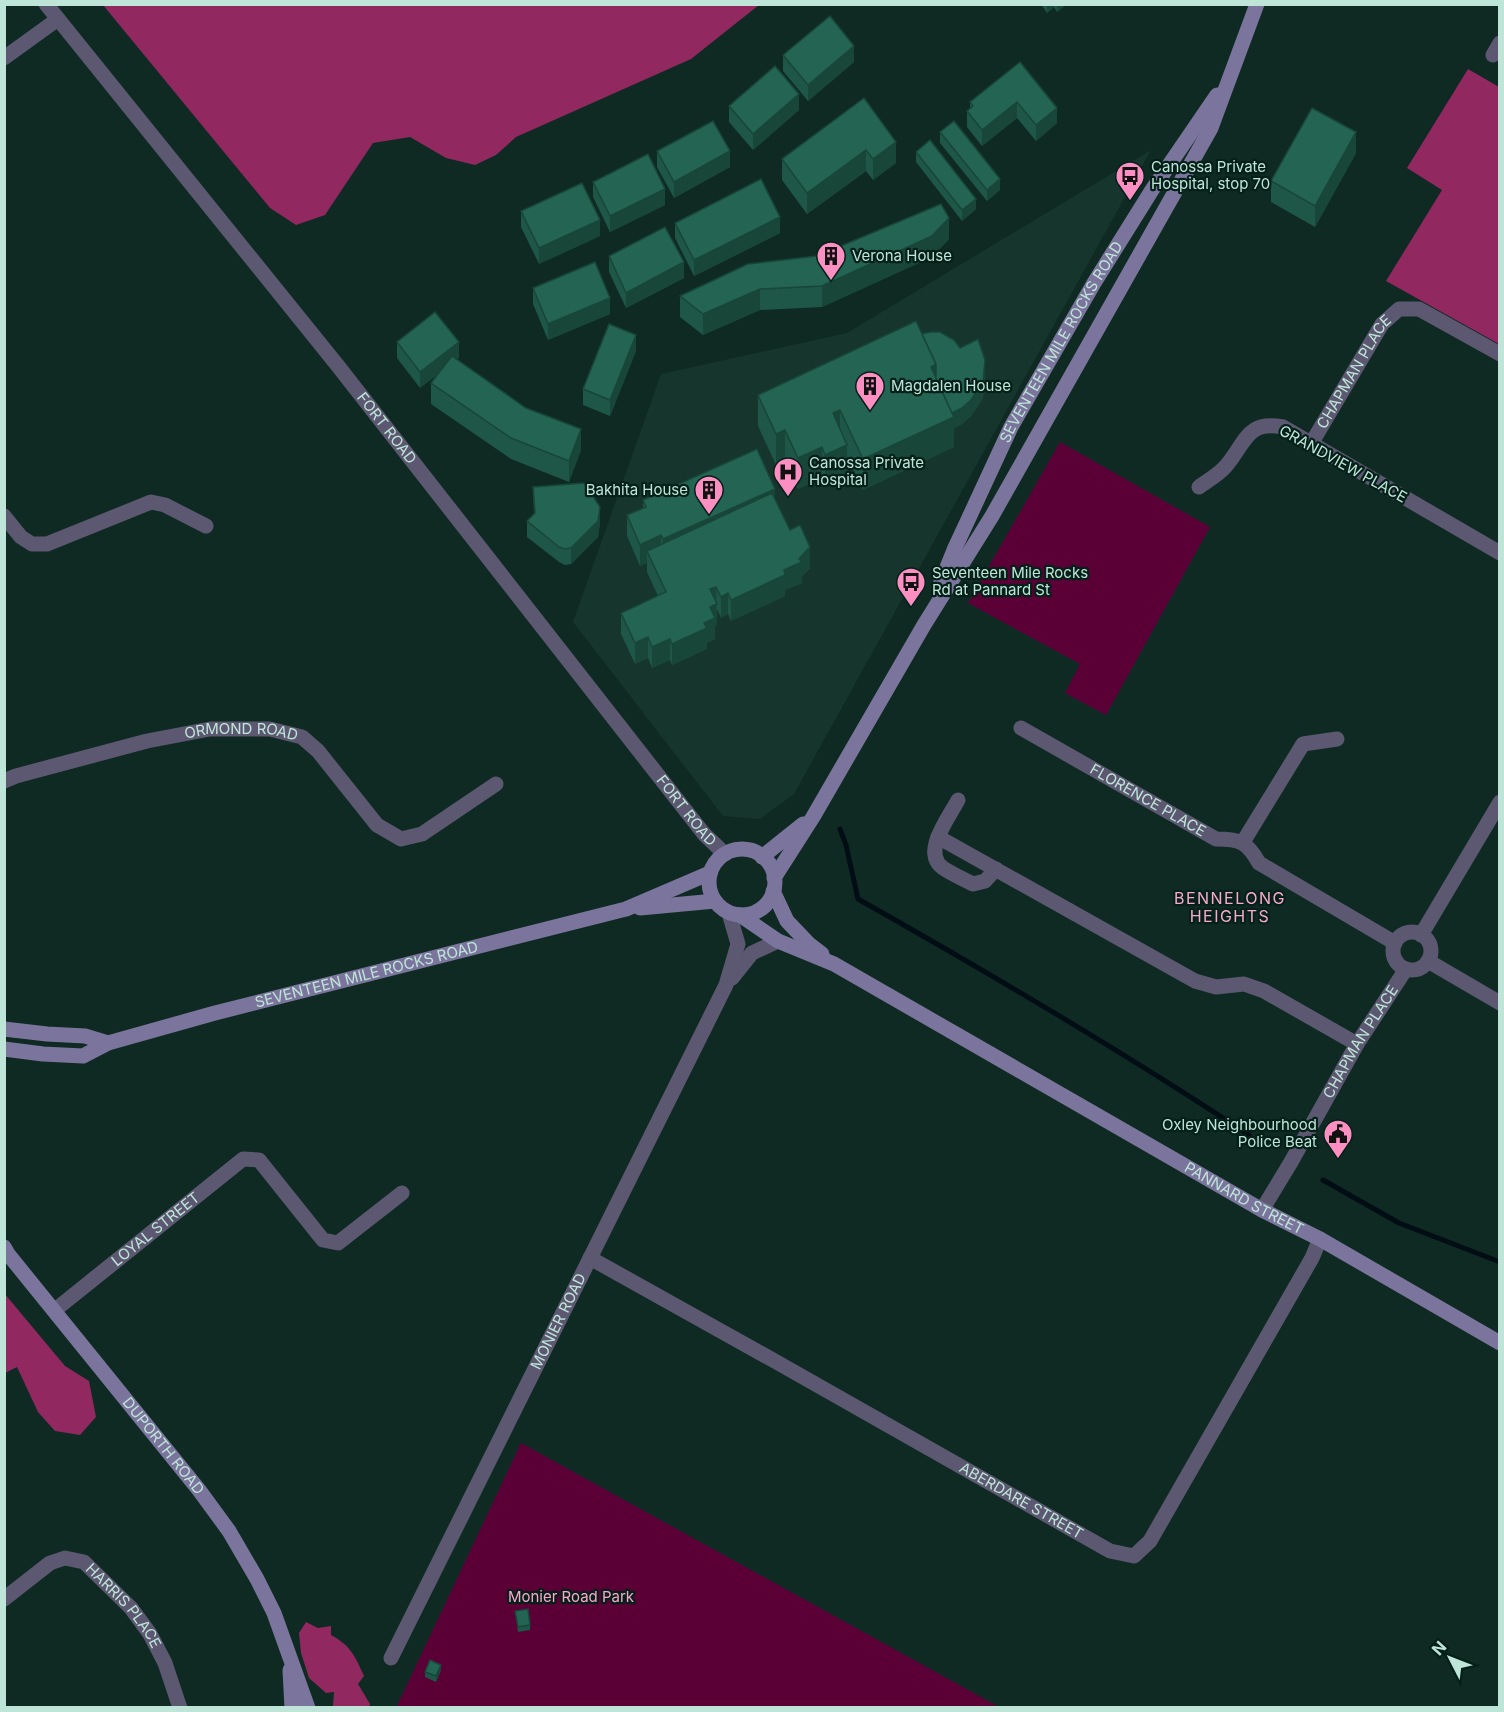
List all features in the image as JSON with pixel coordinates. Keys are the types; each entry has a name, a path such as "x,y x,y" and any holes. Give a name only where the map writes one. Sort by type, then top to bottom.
{"main road":[{"name":"SEVENTEEN MILE ROCKS ROAD","path":"774,885 924,625 992,516 1211,128 1257,4"},
{"name":"SEVENTEEN MILE ROCKS ROAD","path":"924,625 954,550 1011,427 1094,283 1152,190 1231,75"},
{"name":"SEVENTEEN MILE ROCKS ROAD","path":"762,856 813,817"},
{"path":"748,850 762,856 768,863 774,885 763,907 752,914 734,914 721,908 714,901 710,891 710,873 714,865 725,854 748,850"},
{"name":"SEVENTEEN MILE ROCKS ROAD","path":"4,1049 83,1056 108,1043 237,1008 626,909 710,873"},
{"name":"PANNARD STREET","path":"774,885 787,921 809,944 834,964"},
{"name":"SEVENTEEN MILE ROCKS ROAD","path":"626,909 714,901"},
{"name":"PANNARD STREET","path":"734,914 778,941 834,964 1262,1210 1320,1239 1500,1343"},
{"name":"SEVENTEEN MILE ROCKS ROAD","path":"4,1029 85,1036 108,1043"},
{"name":"DUPORTH ROAD","path":"6,1251 199,1490 229,1531 274,1612 289,1656"},
{"path":"289,1656 292,1707"},
{"path":"289,1656 308,1707"}],"street":[{"name":"FORT ROAD","path":"46,4 338,366 704,834 725,854"},
{"path":"4,58 58,19"},
{"name":"CHAPMAN PLACE","path":"1311,444 1382,324 1399,309 1419,309 1500,354"},
{"name":"GRANDVIEW PLACE","path":"1199,487 1225,468 1253,430 1263,426 1283,427 1500,553"},
{"path":"4,516 21,537 32,544 47,544 152,502 206,526"},
{"name":"FLORENCE PLACE","path":"1021,728 1216,839 1243,842"},
{"name":"ORMOND ROAD","path":"4,781 147,741 210,729 270,729 302,737 318,752 377,825 401,839 422,834 496,784"},
{"path":"1337,739 1303,744 1243,842 1253,852 1259,863 1395,942"},
{"path":"958,800 938,837 934,851 935,859 942,867 973,884 985,881 996,869"},
{"path":"1421,935 1500,802"},
{"path":"938,837 1195,981 1216,987 1244,984 1264,991 1357,1044"},
{"name":"MONIER ROAD","path":"391,1658 726,985 738,944 734,914"},
{"path":"1404,934 1421,935 1430,947 1428,961 1416,970 1400,966 1394,955 1395,942 1404,934"},
{"name":"MONIER ROAD","path":"726,985 752,953 778,941"},
{"path":"1428,961 1500,1003"},
{"name":"CHAPMAN PLACE","path":"1262,1210 1357,1044 1406,969"},
{"name":"LOYAL STREET","path":"55,1310 243,1159 259,1160 323,1240 338,1242 402,1193"},
{"name":"ABERDARE STREET","path":"590,1258 1110,1551 1134,1556 1150,1541 1312,1258 1320,1239"},
{"name":"HARRIS PLACE","path":"4,1599 50,1563 65,1558 84,1562 132,1608 150,1634 165,1664 180,1707"}],"shaded area":[{"path":"103,5 759,5 691,59 516,137 496,155 475,165 446,158 410,137 373,143 325,215 296,225 270,208"},
{"path":"1468,69 1499,87 1499,344 1386,281 1442,190 1407,168"},
{"name":"Canossa Private Hospital","path":"1151,150 794,794 760,819 723,816 573,622 661,374 847,333"},
{"path":"4,1293 65,1366 89,1381 96,1417 80,1435 55,1431 38,1412 17,1367 5,1373"},
{"path":"306,1622 318,1628 331,1626 331,1635 352,1652 364,1676 358,1684 370,1704 369,1707 331,1707 334,1692 326,1693 309,1678 301,1653 299,1633"}],"green space":[{"path":"1060,442 1210,527 1106,715 1065,693 1080,664 968,603"},
{"name":"Monier Road Park","path":"521,1443 999,1707 396,1708"}],"building":[{"path":"830,16 854,46 808,85 783,55"},
{"path":"1020,62 1057,108 1036,125 1017,102 982,130 967,111 973,106 970,102"},
{"path":"775,66 799,94 753,134 729,106"},
{"path":"864,98 896,142 873,159 866,150 807,193 782,159"},
{"path":"1312,108 1356,132 1315,206 1271,181"},
{"path":"713,121 730,151 674,182 657,151"},
{"path":"954,121 1000,179 987,190 940,132"},
{"path":"930,140 976,199 962,210 916,152"},
{"path":"648,154 665,189 610,216 593,182"},
{"path":"761,179 780,217 694,260 675,223"},
{"path":"582,183 600,220 539,248 521,211"},
{"path":"941,204 949,218 932,236 822,286 760,289 703,314 680,296 748,264 817,256"},
{"path":"665,227 684,262 626,293 609,256"},
{"path":"595,262 610,298 548,324 533,288"},
{"path":"435,312 459,342 420,372 397,342"},
{"path":"916,321 936,364 931,367 954,417 863,459 840,410 833,413 847,445 825,455 822,447 798,458 785,430 776,434 758,395"},
{"path":"609,324 636,335 610,400 583,389"},
{"path":"940,332 954,340 960,348 978,339 985,360 983,382 971,400 952,413 936,378 936,364 922,334"},
{"path":"452,356 526,408 581,429 569,461 511,438 431,383"},
{"path":"757,449 775,489 663,539 661,535 640,545 627,515 646,507 643,500"},
{"path":"584,483 600,507 598,521 571,548 559,547 527,521 535,513 533,487"},
{"path":"772,493 790,530 800,525 810,547 799,559 802,562 784,570 785,575 731,600 728,593 721,597 716,587 710,589 717,604 710,607 715,618 704,623 707,628 672,644 670,639 652,647 648,637 635,643 621,613 666,592 647,551"},
{"path":"528,1609 530,1625 518,1627 515,1611"},
{"path":"430,1660 441,1665 436,1676 425,1672"}],"waterway":[{"path":"840,829 846,845 858,899 1056,1014 1249,1135"},
{"path":"1323,1180 1399,1223 1500,1262"}],"place":[{"name":"Canossa Private Hospital, stop 70","path":"1130,202"},
{"name":"Verona House","path":"831,282"},
{"name":"Magdalen House","path":"870,412"},
{"name":"Canossa Private Hospital","path":"788,498"},
{"name":"Bakhita House","path":"709,516"},
{"name":"Seventeen Mile Rocks Rd at Pannard St","path":"911,608"},
{"name":"Oxley Neighbourhood Police Beat","path":"1338,1160"}],"district":[{"name":"BENNELONG HEIGHTS","path":"1230,907"}]}
